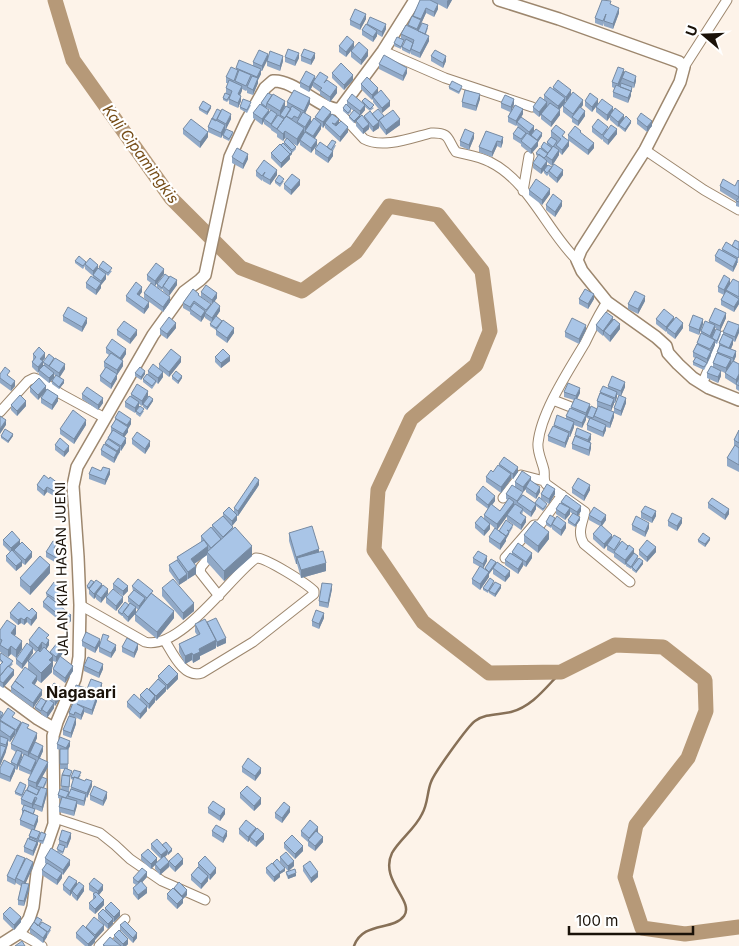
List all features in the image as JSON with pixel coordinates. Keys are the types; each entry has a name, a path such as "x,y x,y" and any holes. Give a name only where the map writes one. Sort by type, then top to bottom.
{"street":[{"path":"415,0 383,51 345,105 337,110 364,139 372,142 383,143 431,133 450,138 456,152 492,162 506,173 535,205 562,244 577,260 582,271 607,302 656,337 666,346 668,353 678,364 702,384 739,400"},
{"path":"499,0 559,19 668,58 679,62 684,67"},
{"path":"577,260 581,250 646,150 680,82 684,67 727,0"},
{"path":"383,51 445,78 532,107"},
{"name":"JALAN KIAI HASAN JUENI","path":"20,933 31,914 37,873 53,829 55,818 53,761 55,729 77,672 79,657 80,605 73,492 74,476 77,467 139,358 170,310 184,292 200,280 206,270 233,150 246,122 266,88 271,82 280,82 337,110"},
{"path":"646,150 704,190 739,210"},
{"path":"523,191 529,156"},
{"path":"544,481 538,446 543,420 588,337 594,321 607,302"},
{"path":"702,384 726,327"},
{"path":"0,412 28,381 34,378 105,418"},
{"path":"553,400 571,407"},
{"path":"503,498 521,475 544,481 585,512 580,530 584,544 630,582"},
{"path":"505,558 534,524 540,525 562,495"},
{"path":"210,556 201,567 200,573 219,596"},
{"path":"80,605 145,642 153,644 165,641 195,618 251,562 258,558 278,566 312,588 315,592 253,642 202,673 194,675 187,671 165,641"},
{"path":"0,691 55,729"},
{"path":"55,818 100,833 115,844 134,863 162,881 205,900"},
{"path":"98,946 125,919"},
{"path":"0,945 20,933 42,946"}],"building":[{"path":"420,0 430,0 438,4 434,12 426,8 421,19 413,16"},
{"path":"602,0 611,1 610,4 619,8 613,24 604,21 606,14 603,21 595,18"},
{"path":"355,9 366,14 360,25 350,20"},
{"path":"412,16 421,20 417,29 408,25"},
{"path":"370,17 386,24 382,32 367,24"},
{"path":"422,23 428,25 425,34 418,31"},
{"path":"366,24 377,31 373,37 362,30"},
{"path":"406,25 429,36 420,53 411,49 414,40 401,34"},
{"path":"347,36 354,42 346,52 339,46"},
{"path":"397,37 404,40 401,47 394,43"},
{"path":"406,39 413,43 410,51 402,47"},
{"path":"359,42 368,50 361,60 351,51"},
{"path":"288,49 299,53 295,61 285,57"},
{"path":"304,49 315,53 311,60 301,56"},
{"path":"259,50 268,54 262,66 253,62"},
{"path":"435,50 446,56 443,63 431,56"},
{"path":"270,51 283,56 280,66 267,61"},
{"path":"384,55 407,68 403,76 379,64"},
{"path":"239,60 261,69 257,77 236,68"},
{"path":"341,63 353,75 344,85 332,73"},
{"path":"231,67 238,70 234,81 226,77"},
{"path":"618,67 624,69 618,84 612,82"},
{"path":"239,70 251,75 246,86 235,81"},
{"path":"306,71 315,76 309,87 300,82"},
{"path":"625,71 636,76 634,83 622,78"},
{"path":"320,72 328,77 324,83 327,80 337,87 330,97 313,82"},
{"path":"252,76 258,78 253,90 247,87"},
{"path":"367,77 378,88 372,95 361,84"},
{"path":"229,80 242,86 238,94 241,96 238,103 229,99 232,91 226,88"},
{"path":"558,80 571,90 566,97 553,87"},
{"path":"452,81 462,86 459,92 449,87"},
{"path":"621,83 632,87 631,92 620,87"},
{"path":"616,85 631,91 628,98 613,92"},
{"path":"550,87 565,98 558,106 544,95"},
{"path":"294,90 310,98 304,111 287,102"},
{"path":"381,90 390,101 382,108 373,97"},
{"path":"465,90 480,94 476,106 462,102"},
{"path":"573,92 583,100 573,114 563,106"},
{"path":"225,93 230,95 227,100 223,98"},
{"path":"268,93 272,95 266,107 261,103"},
{"path":"590,93 598,99 592,107 585,101"},
{"path":"273,94 285,101 280,111 267,103"},
{"path":"352,94 365,105 360,111 347,101"},
{"path":"505,95 514,99 511,107 501,103"},
{"path":"540,97 547,102 539,112 533,107"},
{"path":"365,98 374,105 370,109 362,101"},
{"path":"243,99 251,102 247,110 240,107"},
{"path":"602,99 613,107 607,115 596,107"},
{"path":"203,101 211,106 207,112 199,108"},
{"path":"550,103 560,110 551,122 541,114"},
{"path":"260,104 269,110 262,119 253,113"},
{"path":"346,104 351,109 348,113 343,108"},
{"path":"515,105 523,109 516,121 508,117"},
{"path":"286,106 291,109 285,118 280,115"},
{"path":"292,106 301,112 298,118 294,116 292,119 286,116"},
{"path":"323,106 331,112 323,122 315,117"},
{"path":"580,107 585,111 578,121 572,117"},
{"path":"615,108 624,115 618,122 610,115"},
{"path":"217,109 221,111 216,121 212,119"},
{"path":"222,109 231,114 226,124 217,119"},
{"path":"378,109 384,116 378,121 372,114"},
{"path":"271,110 277,114 271,124 264,119"},
{"path":"354,110 360,115 354,121 349,116"},
{"path":"393,110 400,119 386,130 379,120"},
{"path":"370,111 379,122 373,127 364,116"},
{"path":"303,112 311,117 305,127 297,122"},
{"path":"641,113 652,121 647,127 637,119"},
{"path":"332,114 339,119 335,124 332,123 336,126 341,121 348,127 340,137 325,123"},
{"path":"278,115 284,119 277,129 271,125"},
{"path":"362,115 369,124 363,129 356,121"},
{"path":"286,116 304,128 297,139 285,131 283,134 277,129"},
{"path":"626,116 631,121 625,129 619,125"},
{"path":"521,117 534,126 529,132 517,122"},
{"path":"212,118 225,125 221,133 208,127"},
{"path":"314,118 321,124 313,136 305,131"},
{"path":"191,119 208,132 200,142 183,129"},
{"path":"598,119 608,127 602,135 592,127"},
{"path":"556,125 565,132 562,136 569,141 562,150 556,145 561,139 551,131"},
{"path":"611,125 617,129 608,140 603,136"},
{"path":"575,126 594,143 588,150 568,135"},
{"path":"518,127 526,133 521,139 513,134"},
{"path":"226,129 233,132 229,139 223,135"},
{"path":"465,129 474,133 469,145 460,141"},
{"path":"536,129 542,133 537,140 531,135"},
{"path":"486,131 503,137 501,142 497,141 492,152 479,147"},
{"path":"305,132 317,140 311,148 300,140"},
{"path":"527,133 538,141 531,149 521,141"},
{"path":"551,137 557,141 553,147 547,142"},
{"path":"287,138 296,147 292,150 284,142"},
{"path":"332,140 336,142 331,150 327,147"},
{"path":"320,142 333,151 328,158 315,149"},
{"path":"544,142 552,148 548,153 541,147"},
{"path":"283,143 292,152 290,154 281,145"},
{"path":"280,144 290,154 281,163 271,153"},
{"path":"553,146 559,150 552,160 546,156"},
{"path":"237,148 248,154 243,164 232,157"},
{"path":"540,148 548,154 544,158 536,153"},
{"path":"539,154 547,161 541,169 533,163"},
{"path":"264,160 277,170 270,180 263,176 265,172 262,176 256,171"},
{"path":"554,164 563,170 557,178 549,171"},
{"path":"548,165 552,167 547,173 544,170"},
{"path":"292,174 300,180 291,190 284,184"},
{"path":"279,175 284,179 280,184 275,181"},
{"path":"536,179 550,189 542,200 529,190"},
{"path":"723,179 735,186 739,181 739,197 720,186"},
{"path":"553,194 562,201 555,212 546,205"},
{"path":"735,240 739,242 739,250 732,246"},
{"path":"726,242 739,250 738,258 722,249"},
{"path":"719,249 737,259 733,267 715,256"},
{"path":"79,256 86,262 83,266 75,261"},
{"path":"90,258 98,265 93,271 85,264"},
{"path":"103,261 112,268 108,273 99,267"},
{"path":"156,263 164,269 155,281 147,275"},
{"path":"98,268 106,274 101,281 93,275"},
{"path":"165,274 169,277 162,288 157,284"},
{"path":"724,275 730,279 724,290 718,287"},
{"path":"91,276 101,283 96,290 86,283"},
{"path":"170,276 177,280 169,291 163,286"},
{"path":"733,279 739,282 739,297 726,290"},
{"path":"136,282 142,287 137,294 149,302 144,309 126,296"},
{"path":"151,283 170,297 163,307 144,293"},
{"path":"206,285 217,293 212,300 201,292"},
{"path":"193,289 211,304 206,310 194,301 190,307 183,303"},
{"path":"585,289 594,294 588,304 579,299"},
{"path":"635,291 645,296 638,309 628,304"},
{"path":"726,291 739,299 734,307 721,300"},
{"path":"214,301 220,306 212,318 205,313"},
{"path":"194,303 205,311 201,317 190,309"},
{"path":"68,307 87,318 82,327 63,316"},
{"path":"715,308 726,313 720,326 709,321"},
{"path":"664,309 674,317 666,327 656,319"},
{"path":"606,312 613,317 603,331 596,325"},
{"path":"693,315 703,319 699,330 689,326"},
{"path":"216,316 222,321 216,328 210,324"},
{"path":"169,317 176,323 167,334 160,329"},
{"path":"676,317 683,323 675,334 667,328"},
{"path":"572,318 586,325 579,339 565,332"},
{"path":"614,319 620,324 610,336 604,331"},
{"path":"223,320 234,328 227,338 216,330"},
{"path":"124,321 137,330 130,339 117,330"},
{"path":"705,321 715,325 710,336 701,331"},
{"path":"728,321 739,325 735,337 723,332"},
{"path":"716,329 721,331 717,341 712,338"},
{"path":"701,333 715,340 710,349 697,343"},
{"path":"723,334 733,339 729,348 719,343"},
{"path":"112,339 126,349 120,358 106,348"},
{"path":"697,344 711,351 707,359 693,352"},
{"path":"720,345 736,351 733,358 717,352"},
{"path":"39,347 45,353 40,359 43,361 38,367 32,362 36,357 33,354"},
{"path":"171,349 181,357 169,372 159,364"},
{"path":"223,349 230,356 221,363 215,357"},
{"path":"111,353 123,361 117,370 104,362"},
{"path":"717,353 731,359 726,368 713,363"},
{"path":"49,354 54,358 49,366 43,362"},
{"path":"696,357 707,363 704,367 693,362"},
{"path":"55,358 65,364 59,373 49,366"},
{"path":"733,361 739,364 739,374 736,380 725,373"},
{"path":"153,364 163,372 158,378 148,371"},
{"path":"44,365 54,373 49,378 39,370"},
{"path":"711,366 721,371 718,377 707,373"},
{"path":"5,367 10,371 7,375 15,381 11,386 0,378 0,374"},
{"path":"106,367 117,374 111,384 100,376"},
{"path":"140,367 145,371 141,377 135,373"},
{"path":"176,371 182,376 178,381 172,376"},
{"path":"147,374 156,381 152,386 143,379"},
{"path":"56,375 64,380 59,387 52,381"},
{"path":"612,376 625,382 621,391 608,386"},
{"path":"39,378 46,386 38,395 30,387"},
{"path":"568,383 580,388 576,396 564,392"},
{"path":"137,384 148,391 142,401 131,394"},
{"path":"603,386 617,392 615,398 600,392"},
{"path":"87,387 103,398 98,405 82,394"},
{"path":"47,389 58,396 52,405 41,398"},
{"path":"600,393 614,399 611,406 597,401"},
{"path":"20,395 26,401 17,411 11,405"},
{"path":"619,395 626,398 621,411 614,408"},
{"path":"130,396 139,402 135,408 125,402"},
{"path":"149,396 153,399 147,407 143,404"},
{"path":"575,398 590,404 586,413 571,407"},
{"path":"140,406 144,409 140,414 136,411"},
{"path":"591,406 597,409 593,418 587,416"},
{"path":"598,406 614,412 610,423 594,416"},
{"path":"570,408 586,415 582,423 566,416"},
{"path":"73,410 86,420 74,439 60,429"},
{"path":"119,411 131,419 127,425 115,418"},
{"path":"557,415 574,422 570,432 554,425"},
{"path":"0,416 6,420 0,429"},
{"path":"590,418 606,425 603,432 587,425"},
{"path":"116,419 128,427 123,434 111,427"},
{"path":"553,426 569,433 565,443 548,436"},
{"path":"577,428 591,434 588,440 575,435"},
{"path":"5,429 13,434 8,441 1,436"},
{"path":"113,430 126,438 121,446 108,438"},
{"path":"739,430 739,443 734,440"},
{"path":"137,432 150,441 145,449 132,439"},
{"path":"575,436 591,443 589,450 572,444"},
{"path":"60,438 69,446 64,452 55,445"},
{"path":"108,439 120,447 117,451 105,443"},
{"path":"104,444 117,452 114,458 101,450"},
{"path":"735,445 739,448 739,465 727,458"},
{"path":"504,457 518,467 513,474 499,464"},
{"path":"498,465 511,474 501,487 486,477"},
{"path":"92,467 101,471 103,467 110,469 105,480 89,474"},
{"path":"522,471 531,477 523,487 515,482"},
{"path":"44,475 59,484 58,486 60,487 56,492 47,487 44,491 37,485"},
{"path":"255,477 259,480 238,511 234,508"},
{"path":"578,478 590,485 584,496 572,488"},
{"path":"530,480 540,487 536,494 526,487"},
{"path":"547,484 555,489 549,499 541,494"},
{"path":"512,485 523,492 517,501 506,494"},
{"path":"483,486 495,496 488,505 476,495"},
{"path":"523,495 536,504 531,512 517,502"},
{"path":"566,495 581,506 577,512 561,502"},
{"path":"539,497 547,504 543,509 535,503"},
{"path":"509,498 514,502 497,524 484,515 491,504 500,511"},
{"path":"712,498 729,509 725,515 708,503"},
{"path":"560,503 570,508 565,515 556,509"},
{"path":"515,504 523,509 520,513 526,517 521,525 507,515"},
{"path":"645,506 656,511 652,518 641,512"},
{"path":"229,507 237,515 232,521 223,513"},
{"path":"594,507 606,515 601,522 589,515"},
{"path":"573,513 580,517 575,525 568,520"},
{"path":"672,513 682,518 677,526 668,521"},
{"path":"550,515 555,518 551,526 546,522"},
{"path":"223,516 233,527 223,537 212,525"},
{"path":"481,516 490,524 484,531 475,523"},
{"path":"557,516 566,523 561,530 552,524"},
{"path":"636,516 649,523 645,532 632,525"},
{"path":"506,520 513,525 509,531 507,530 509,532 506,536 499,531"},
{"path":"535,521 549,532 538,546 524,535"},
{"path":"601,525 612,535 604,544 593,534"},
{"path":"312,526 319,549 296,557 289,533"},
{"path":"211,527 221,539 211,548 201,536"},
{"path":"235,527 252,546 224,571 207,552"},
{"path":"495,528 506,536 500,544 489,537"},
{"path":"12,531 20,540 11,548 3,540"},
{"path":"703,533 710,538 705,544 698,540"},
{"path":"614,535 621,539 614,550 607,545"},
{"path":"204,540 208,546 191,559 196,566 188,572 177,557"},
{"path":"647,540 656,547 647,557 639,550"},
{"path":"53,541 57,543 54,548 63,553 60,560 46,552"},
{"path":"622,541 628,546 626,550 629,545 634,549 625,560 614,552"},
{"path":"22,542 32,552 25,560 14,550"},
{"path":"518,543 532,553 526,562 512,552"},
{"path":"12,550 22,561 16,566 6,556"},
{"path":"323,551 326,563 301,570 297,558"},
{"path":"478,551 487,556 483,564 473,558"},
{"path":"510,553 523,561 518,569 505,560"},
{"path":"634,553 638,556 631,567 626,563"},
{"path":"40,556 50,565 30,587 20,578"},
{"path":"639,558 643,561 636,571 632,567"},
{"path":"491,559 496,562 489,572 485,568"},
{"path":"177,560 187,574 179,580 169,565"},
{"path":"497,562 510,571 505,577 493,568"},
{"path":"480,566 489,572 480,584 472,579"},
{"path":"118,578 128,586 123,591 113,584"},
{"path":"490,578 494,581 488,591 483,588"},
{"path":"138,579 153,591 147,598 132,586"},
{"path":"173,579 194,603 183,613 162,588"},
{"path":"91,580 94,582 89,588 87,586"},
{"path":"96,580 102,584 94,594 89,589"},
{"path":"54,582 67,591 60,602 46,593"},
{"path":"495,582 501,585 495,594 489,591"},
{"path":"322,583 332,584 328,603 319,601"},
{"path":"103,585 108,589 101,598 96,594"},
{"path":"113,589 123,597 116,606 106,597"},
{"path":"134,590 145,598 139,606 128,597"},
{"path":"151,593 174,611 157,632 135,614"},
{"path":"48,596 71,615 66,621 43,602"},
{"path":"19,602 29,611 32,608 37,613 31,620 27,617 24,620 21,618 18,620 10,613"},
{"path":"125,602 129,605 122,614 118,611"},
{"path":"130,603 136,607 128,617 123,612"},
{"path":"316,610 324,613 319,624 312,621"},
{"path":"216,618 226,638 217,642 207,622"},
{"path":"205,619 216,640 199,649 200,652 185,656 179,644 200,634 195,624"},
{"path":"7,620 16,626 11,633 22,641 16,650 11,646 8,650 0,645 2,640 0,639 0,630"},
{"path":"39,627 49,635 46,638 49,640 46,645 42,642 38,648 29,640"},
{"path":"86,632 100,639 95,648 82,641"},
{"path":"103,634 109,636 107,640 116,645 111,653 99,647"},
{"path":"61,638 67,643 56,657 50,652"},
{"path":"127,638 138,644 134,653 122,647"},
{"path":"27,643 33,648 22,664 16,659"},
{"path":"44,647 53,656 49,660 52,662 41,673 28,661 38,650 40,652"},
{"path":"1,653 13,661 0,676 0,665 3,662 0,659"},
{"path":"60,656 73,666 65,678 53,669"},
{"path":"88,657 103,664 99,673 84,666"},
{"path":"169,665 178,674 167,685 158,676"},
{"path":"8,666 14,670 3,683 0,681 0,676"},
{"path":"25,667 37,676 32,683 42,690 33,703 11,687"},
{"path":"91,679 102,683 98,693 87,689"},
{"path":"158,679 166,686 156,696 149,689"},
{"path":"54,683 63,689 55,701 47,695"},
{"path":"76,685 86,688 83,696 74,692"},
{"path":"147,688 155,696 149,704 140,695"},
{"path":"87,692 97,696 92,710 77,704 84,708 81,715 75,712 74,715 69,713 76,695 85,698"},
{"path":"134,694 147,706 140,714 127,702"},
{"path":"41,698 46,701 41,711 35,707"},
{"path":"48,699 54,703 47,713 41,709"},
{"path":"8,708 15,713 12,717 21,722 16,730 0,720"},
{"path":"69,716 76,718 71,733 63,730"},
{"path":"0,721 15,730 10,737 0,730"},
{"path":"22,722 29,725 27,728 37,733 28,752 11,744"},
{"path":"0,736 8,739 6,745 0,743"},
{"path":"60,737 70,741 66,748 57,744"},
{"path":"35,742 43,746 38,757 30,753"},
{"path":"0,745 6,747 0,761"},
{"path":"60,749 68,749 68,764 60,764"},
{"path":"17,750 22,752 17,765 11,762"},
{"path":"24,754 36,760 31,771 19,765"},
{"path":"39,758 48,762 36,783 28,780"},
{"path":"248,758 261,768 255,776 242,767"},
{"path":"4,760 15,766 10,777 0,773"},
{"path":"65,768 72,771 70,776 62,775"},
{"path":"74,770 81,772 78,778 71,777"},
{"path":"62,775 70,776 69,787 61,786"},
{"path":"42,777 47,779 43,788 37,786"},
{"path":"74,777 85,781 86,779 92,781 87,793 71,787"},
{"path":"20,782 26,785 22,795 15,792"},
{"path":"29,785 39,790 37,795 27,790"},
{"path":"94,786 107,792 103,801 90,795"},
{"path":"247,786 261,798 254,806 240,793"},
{"path":"41,787 47,789 42,807 34,804 37,798 35,797 32,804 21,799 26,790 37,795"},
{"path":"60,789 69,792 66,798 58,795"},
{"path":"71,789 86,794 84,801 68,796"},
{"path":"62,797 77,801 74,811 59,807"},
{"path":"213,801 225,809 220,816 208,808"},
{"path":"284,802 290,807 282,818 275,813"},
{"path":"24,805 35,809 33,814 22,810"},
{"path":"24,810 38,816 34,826 20,820"},
{"path":"246,820 256,828 248,837 239,829"},
{"path":"310,820 318,827 309,838 301,831"},
{"path":"216,825 227,831 223,838 212,831"},
{"path":"257,828 264,834 256,842 250,837"},
{"path":"32,829 40,832 37,839 29,836"},
{"path":"62,830 71,833 67,843 59,840"},
{"path":"316,831 323,837 315,846 308,840"},
{"path":"41,832 46,834 43,841 38,840"},
{"path":"292,835 303,846 295,854 284,843"},
{"path":"30,837 38,841 37,844 37,842 29,839"},
{"path":"28,838 37,842 33,851 24,847"},
{"path":"157,839 167,850 161,855 151,844"},
{"path":"166,842 172,849 168,853 162,845"},
{"path":"59,844 65,846 63,852 57,849"},
{"path":"51,848 70,860 63,870 45,858"},
{"path":"148,849 157,858 151,864 141,855"},
{"path":"286,852 294,861 288,866 280,857"},
{"path":"178,853 183,859 175,867 169,861"},
{"path":"17,855 25,858 15,880 7,876"},
{"path":"164,856 169,862 160,870 155,864"},
{"path":"205,856 216,868 210,875 198,863"},
{"path":"26,858 33,862 24,882 16,878"},
{"path":"277,859 285,868 280,872 273,863"},
{"path":"310,861 318,872 311,878 303,866"},
{"path":"47,863 62,873 57,880 42,870"},
{"path":"272,863 280,872 274,877 266,868"},
{"path":"198,867 208,876 201,884 191,875"},
{"path":"142,868 147,872 138,882 133,878"},
{"path":"295,869 296,873 288,876 286,872"},
{"path":"69,876 77,881 70,891 63,885"},
{"path":"94,878 103,885 98,891 89,884"},
{"path":"141,881 147,888 138,895 133,888"},
{"path":"79,882 84,886 77,896 72,891"},
{"path":"179,882 187,890 182,896 174,888"},
{"path":"22,883 29,884 24,901 18,900"},
{"path":"173,888 183,898 177,904 167,894"},
{"path":"96,892 104,900 95,909 89,903 96,897 93,894"},
{"path":"111,902 120,911 114,917 105,908"},
{"path":"10,907 21,917 14,925 3,914"},
{"path":"103,909 113,919 108,924 98,914"},
{"path":"37,917 42,920 38,926 34,922"},
{"path":"94,917 104,925 95,935 86,927"},
{"path":"125,921 137,933 133,938 120,925"},
{"path":"34,922 47,932 43,938 30,928"},
{"path":"42,922 51,927 48,932 39,926"},
{"path":"83,925 95,937 88,944 76,933"},
{"path":"119,930 128,939 123,944 114,935"},
{"path":"110,937 121,946 103,945"},
{"path":"22,941 25,946 15,946"}],"waterway":[{"name":"Kali Cipamingkis","path":"55,0 73,60 171,198 241,268 302,291 356,252 389,206 438,215 482,271 490,331 476,365 411,419 378,490 374,550 423,622 489,673 561,672 615,645 663,647 705,680 706,711 688,758 636,825 625,877 642,928 685,934 739,927"},
{"path":"354,946 358,938 364,933 371,929 393,924 404,916 405,904 390,872 389,863 392,853 419,819 424,810 433,777 459,740 479,718 511,712 533,701 561,672"}],"district":[{"name":"Nagasari","path":"81,692"}]}
